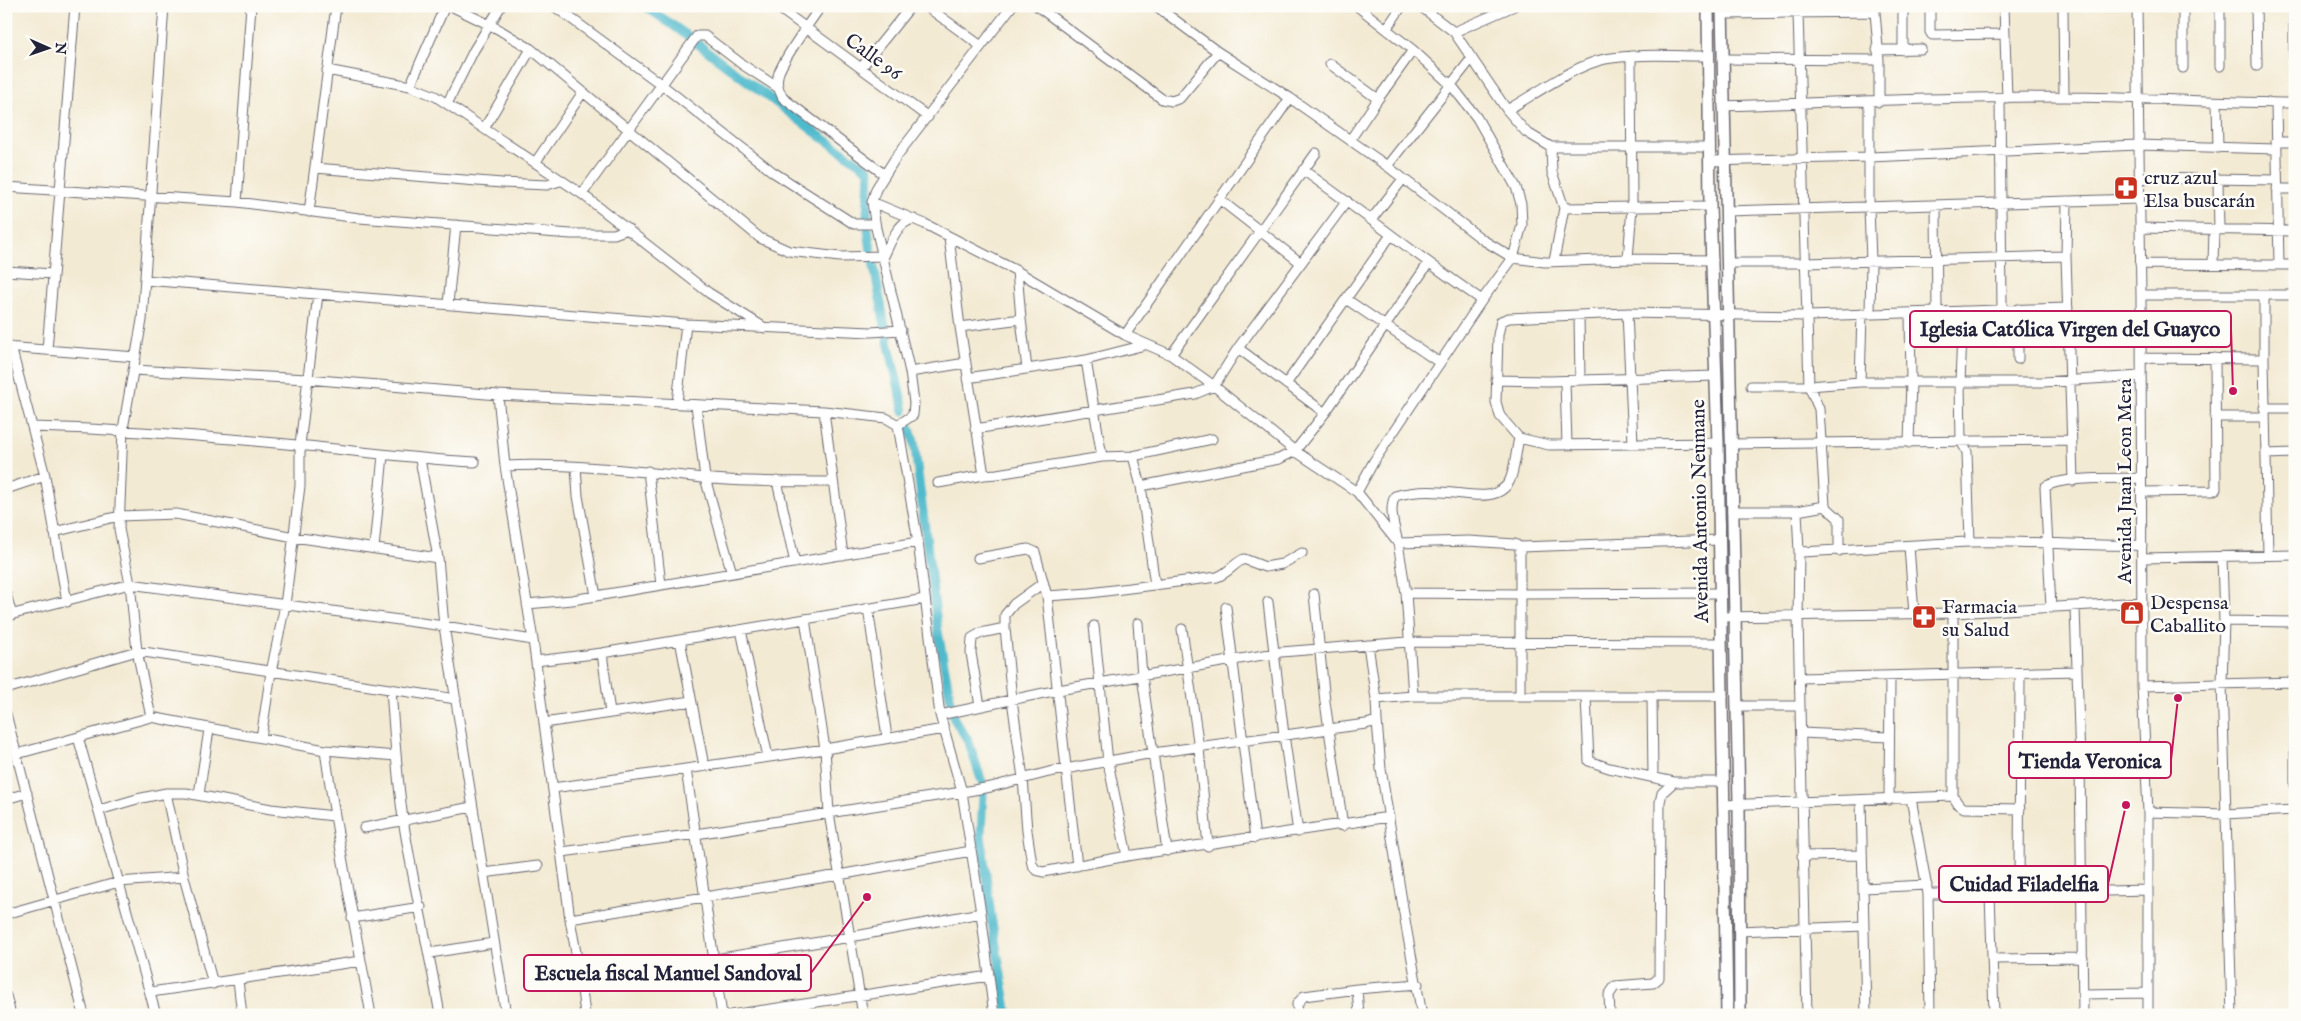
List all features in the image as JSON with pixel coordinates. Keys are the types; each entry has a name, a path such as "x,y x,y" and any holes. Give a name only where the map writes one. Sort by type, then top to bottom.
{"street":[{"path":"48,350 75,6"},
{"path":"151,718 137,651 130,584 119,528 119,516 123,429 142,320 164,6"},
{"path":"237,202 251,6"},
{"path":"309,212 336,6"},
{"path":"410,86 445,6"},
{"path":"451,6 532,49 760,238 790,251 840,257 884,256"},
{"path":"446,104 501,6"},
{"path":"554,6 662,85 772,172 824,207 854,224 875,224"},
{"name":"Calle 96","path":"776,6 928,117"},
{"path":"777,88 778,74 805,28 821,6"},
{"path":"861,68 911,6"},
{"path":"926,6 981,46"},
{"path":"901,424 913,415 914,410 910,372 875,224 872,202 876,189 896,157 1012,6"},
{"path":"1037,6 1162,99 1172,101 1180,98 1218,52"},
{"path":"1156,6 1218,52 1290,98 1387,166 1483,240 1513,258 1531,262 1628,259 1713,260"},
{"path":"1357,6 1387,28 1452,86 1478,118 1516,188 1521,204 1522,225 1513,258 1482,300 1374,461 1357,492"},
{"path":"1387,28 1402,6"},
{"path":"1420,6 1454,32 1507,110 1526,132 1551,148 1710,147"},
{"path":"1454,32 1514,6"},
{"name":"Avenida Antonio Neumane","path":"1708,6 1710,206 1718,443 1723,696 1727,1015"},
{"path":"1903,6 1903,50"},
{"path":"1930,6 1930,32 1932,35 2005,34"},
{"path":"2002,310 2001,150 2005,34 2004,6"},
{"path":"2063,6 2064,97"},
{"name":"Avenida Juan Leon Mera","path":"2137,6 2141,295 2142,686 2148,812 2148,1015"},
{"path":"2183,6 2184,68"},
{"path":"2220,6 2220,66"},
{"path":"2256,6 2257,66"},
{"path":"2294,6 2294,68"},
{"path":"1722,10 1798,13 1875,12 1878,55 1870,157 1871,261 1860,382"},
{"name":"Avenida Antonio Neumane","path":"1722,10 1739,803 1740,1015"},
{"path":"1798,13 1804,159 1809,386 1819,409 1825,506 1840,519 1839,551"},
{"path":"582,194 697,36 702,35 777,88 783,98 885,175"},
{"path":"485,128 532,49"},
{"path":"1722,59 1800,60 1878,55 1921,49"},
{"path":"1350,140 1413,50"},
{"path":"1628,259 1632,207 1631,56"},
{"path":"1507,110 1584,67 1604,59 1631,56 1708,56"},
{"path":"1387,166 1452,86 1472,58"},
{"path":"1330,64 1378,99"},
{"path":"327,70 410,86 446,104 485,128 560,181 582,194 709,293 765,328"},
{"path":"535,163 583,92"},
{"path":"1723,106 2064,97 2138,98 2217,103 2295,103"},
{"path":"1125,335 1290,98"},
{"path":"2217,103 2218,148"},
{"path":"2276,103 2279,265"},
{"path":"1710,161 1870,157 2138,145 2218,148 2276,145 2295,142"},
{"path":"1551,148 1552,172 1564,208 1554,261"},
{"path":"1171,355 1316,153"},
{"path":"315,168 547,186 560,181"},
{"path":"1303,170 1347,201 1428,264 1482,300"},
{"path":"2139,178 2277,184 2295,189"},
{"path":"1371,220 1403,179"},
{"path":"2213,264 2217,230 2218,180"},
{"path":"6,187 237,202 309,212 571,234 614,234 628,229"},
{"path":"1219,198 1301,263"},
{"path":"1726,211 2140,199"},
{"path":"976,429 1195,394 1214,386 1238,348 1347,201"},
{"path":"2067,201 2066,256 2073,481"},
{"path":"872,202 914,219 1017,271 1125,335 1171,355 1214,386 1295,451 1357,492 1398,543"},
{"path":"1564,208 1710,206"},
{"path":"1936,206 1938,312"},
{"path":"884,256 900,226 906,220 914,219"},
{"path":"448,304 456,225"},
{"path":"2140,228 2295,231"},
{"path":"1286,384 1391,235"},
{"path":"949,237 960,327 984,474"},
{"path":"1728,263 1805,263 2066,256"},
{"path":"1141,486 1279,459 1295,451 1324,413 1428,264"},
{"path":"2140,264 2295,265"},
{"path":"6,271 53,274"},
{"path":"1017,271 1020,319 1027,369"},
{"path":"145,280 686,324 871,332 901,330"},
{"path":"261,738 271,672 285,605 294,537 300,486 300,445 318,294"},
{"path":"2141,295 2295,295"},
{"path":"2264,295 2264,412 2268,555"},
{"path":"1346,299 1440,363"},
{"path":"1718,443 1549,445 1519,438 1500,416 1496,402 1498,336 1501,321 1509,318 1627,313 1808,316 2068,308"},
{"path":"2018,310 2018,359"},
{"path":"1963,311 1960,382 1961,441 1967,452 1970,542"},
{"path":"1627,313 1633,443"},
{"path":"1909,443 1911,381 1910,313"},
{"path":"1579,315 1580,380"},
{"path":"960,327 1020,319"},
{"path":"677,403 686,324"},
{"path":"968,378 1086,360 1145,345"},
{"path":"67,602 45,476 8,347 136,357"},
{"path":"1238,348 1324,413"},
{"path":"2141,358 2264,359"},
{"path":"2142,492 2214,491 2216,489 2215,358"},
{"path":"1086,360 1102,457"},
{"path":"910,372 966,363"},
{"path":"133,370 307,378 498,395 824,411 886,418 901,424"},
{"path":"1496,380 1564,381 1715,376"},
{"path":"1751,386 1809,386 1911,381 2070,380 2141,376"},
{"path":"1564,381 1567,445"},
{"path":"498,395 505,466 533,640 570,919 585,1015"},
{"path":"696,405 705,478 732,572"},
{"path":"2215,417 2295,408"},
{"path":"824,411 843,555"},
{"path":"901,424 940,714 962,792 981,913 994,1015"},
{"path":"32,427 123,429 300,445 420,459 476,462"},
{"path":"1413,696 1406,593 1392,515 1392,502 1395,496 1442,492 1475,495 1494,494 1510,480 1519,438"},
{"path":"938,483 984,474 997,474 1102,457 1133,456 1212,439"},
{"path":"1731,444 2071,440"},
{"path":"2266,454 2295,453"},
{"path":"374,548 383,455"},
{"path":"1133,456 1141,486 1155,585"},
{"path":"420,459 438,558 444,626 506,1015"},
{"path":"505,466 538,465 648,471 705,478 832,482"},
{"path":"576,467 578,496 596,596"},
{"path":"648,471 661,585"},
{"path":"6,488 45,476"},
{"path":"2051,608 2044,487 2049,484 2073,481 2141,478"},
{"path":"777,481 795,563"},
{"path":"1732,511 1797,511 1825,506"},
{"path":"1797,511 1802,856 1807,1015"},
{"path":"54,532 119,516 176,514 294,537 438,558"},
{"path":"1398,543 1469,540 1520,546 1719,540"},
{"path":"527,604 596,596 918,542"},
{"path":"1799,552 1970,542 2048,542 2142,546"},
{"path":"1520,546 1520,696"},
{"path":"1909,546 1914,614"},
{"path":"978,558 1028,549 1035,552 1046,596 1077,866"},
{"path":"1046,596 1090,593 1217,577 1229,572 1239,561 1244,559 1265,567 1282,564 1302,553"},
{"path":"2142,558 2295,555"},
{"path":"2222,557 2224,621 2222,683 2232,1015"},
{"path":"1043,583 1014,604 1005,615 1012,700 1023,778 1027,831 1034,867 1043,872 1127,856 1343,826 1389,817"},
{"path":"6,594 9,615 67,602 130,584 444,626 533,640"},
{"path":"1406,593 1720,592"},
{"path":"1314,594 1329,730 1343,826"},
{"path":"536,661 602,653 925,599"},
{"path":"1268,602 1298,832"},
{"path":"1720,618 1798,618 1953,613 2142,602"},
{"path":"1226,607 1231,661 1255,838"},
{"path":"2075,607 2080,766 2083,1015"},
{"path":"868,608 887,737"},
{"path":"1953,613 1953,796 1958,804 1964,808 2020,809"},
{"path":"805,619 825,749 829,813 863,1015"},
{"path":"2224,621 2295,622"},
{"path":"1138,623 1142,676 1167,851"},
{"path":"1094,626 1108,762 1127,856"},
{"path":"980,706 971,653 972,638 981,633 1005,628"},
{"path":"1182,629 1186,669 1199,748 1208,846"},
{"path":"741,630 768,757"},
{"path":"680,640 704,766"},
{"path":"940,714 1058,690 1275,653 1408,642 1721,643"},
{"path":"1368,645 1376,699 1381,769 1422,1015"},
{"path":"6,689 137,651 456,699"},
{"path":"602,653 610,713"},
{"path":"1800,678 2077,672"},
{"path":"2019,893 2020,673"},
{"path":"1889,800 1890,677"},
{"path":"2142,686 2295,682"},
{"path":"392,689 396,756 404,820 440,1015"},
{"path":"1376,699 1413,696 1723,696"},
{"path":"1586,696 1589,761 1609,768 1674,782 1723,782"},
{"path":"1652,697 1653,777"},
{"path":"544,723 691,701"},
{"path":"1737,706 1800,706"},
{"path":"6,714 84,1015"},
{"path":"2295,717 2295,784"},
{"path":"17,754 151,718 325,750 396,756"},
{"path":"562,852 696,834 991,788 1023,778 1066,769 1153,754 1329,730 1377,721"},
{"path":"553,788 825,749 887,737 944,729"},
{"path":"199,794 208,730"},
{"path":"1801,733 1889,737"},
{"path":"78,737 156,1015"},
{"path":"325,750 334,816 339,834 352,918 371,1015"},
{"path":"2020,769 2146,762"},
{"path":"686,769 722,1015"},
{"path":"1610,1015 1609,995 1615,986 1653,983 1659,978 1660,797 1667,786 1674,782"},
{"path":"6,799 27,793"},
{"path":"99,810 126,801 166,793 199,794 271,809 334,816"},
{"path":"166,793 184,878 213,984"},
{"path":"1723,805 1953,796"},
{"path":"1911,798 1928,890 1930,1015"},
{"path":"1862,800 1866,1015"},
{"path":"364,828 472,806"},
{"path":"2148,812 2226,814 2295,810"},
{"path":"570,919 840,875 971,851"},
{"path":"1802,856 1862,855"},
{"path":"483,874 538,866"},
{"path":"6,914 119,882 184,878"},
{"path":"1863,888 1990,894 2148,890"},
{"path":"1990,894 1994,1015"},
{"path":"352,918 421,907"},
{"path":"581,981 850,937 981,913"},
{"path":"1739,931 1864,926"},
{"path":"430,953 494,943"},
{"path":"1992,959 2083,958"},
{"path":"151,992 361,961"},
{"path":"731,1015 989,976"},
{"path":"238,980 242,1015"},
{"path":"1298,1015 1296,1004 1304,996 1357,988 1418,984"},
{"path":"1357,988 1359,1015"},
{"path":"2083,994 2148,993"},
{"path":"6,996 9,1014"}],"waterway":[{"path":"645,6 691,38"},
{"path":"698,44 820,136 869,170 867,216"},
{"path":"868,230 871,251"},
{"path":"873,261 885,326"},
{"path":"887,337 904,411"},
{"path":"909,426 914,441 938,631 952,707"},
{"path":"953,714 954,719 968,740 983,785"},
{"path":"983,793 981,835 991,916 1008,1015"}],"place":[{"name":"cruz azul Elsa buscarán","path":"2126,188"},
{"name":"Iglesia Católica Virgen del Guayco","path":"2233,391"},
{"name":"Despensa Caballito","path":"2132,613"},
{"name":"Farmacia su Salud","path":"1924,617"},
{"name":"Tienda Veronica","path":"2178,698"},
{"name":"Cuidad Filadelfia","path":"2126,805"},
{"name":"Escuela fiscal Manuel Sandoval","path":"867,897"}]}
